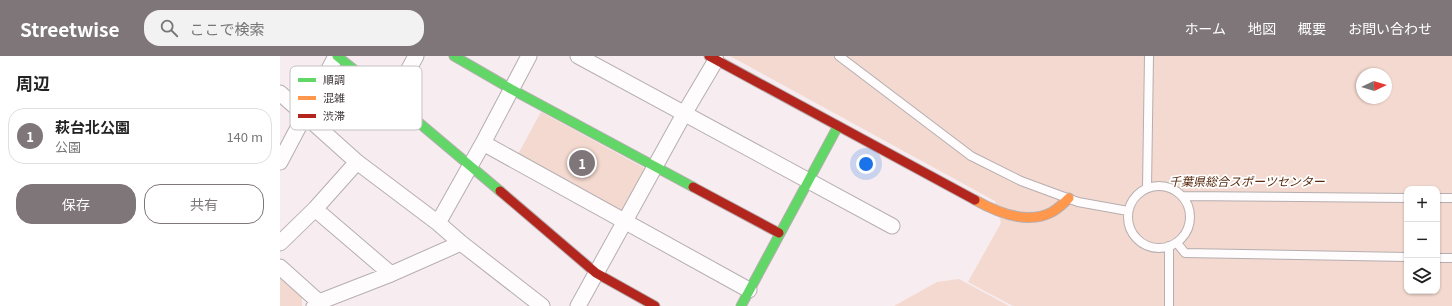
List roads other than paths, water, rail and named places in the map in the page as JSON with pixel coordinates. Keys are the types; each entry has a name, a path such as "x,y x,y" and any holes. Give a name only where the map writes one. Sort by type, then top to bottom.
{"street":[{"path":"331,66 337,56 350,66"},
{"path":"411,66 416,56"},
{"path":"454,56 511,89 779,234"},
{"path":"438,223 483,143 529,56"},
{"path":"578,56 808,182 892,226"},
{"path":"578,306 684,114 712,58 993,210 1020,217 1040,217 1051,212 1069,198"},
{"path":"280,93 290,101"},
{"path":"422,125 596,273 655,306"},
{"path":"741,306 838,126"},
{"path":"280,162 297,130"},
{"path":"322,130 357,162 438,223 461,243 542,306"},
{"path":"483,143 626,220 750,290"},
{"path":"280,243 314,209 357,162"},
{"path":"314,209 391,274"},
{"path":"280,267 317,304 391,274 461,243"}],"lane":[{"path":"839,56 971,156 1021,181 1078,202 1128,211"},
{"path":"1147,188 1149,56"},
{"path":"1153,186 1164,186 1179,193 1186,201 1189,208 1190,219 1187,231 1173,245 1164,248 1146,246 1134,237 1129,227 1128,211 1130,204 1137,194 1147,188 1153,186"},
{"path":"1182,196 1404,198"},
{"path":"1440,198 1452,198"},
{"path":"1173,245 1185,253 1404,257"},
{"path":"1169,306 1173,245"},
{"path":"1440,258 1452,258"}],"place":[{"name":"萩台北公園","path":"582,163"}],"park label":[{"name":"千葉県総合スポーツセンター","path":"1247,182"}]}
